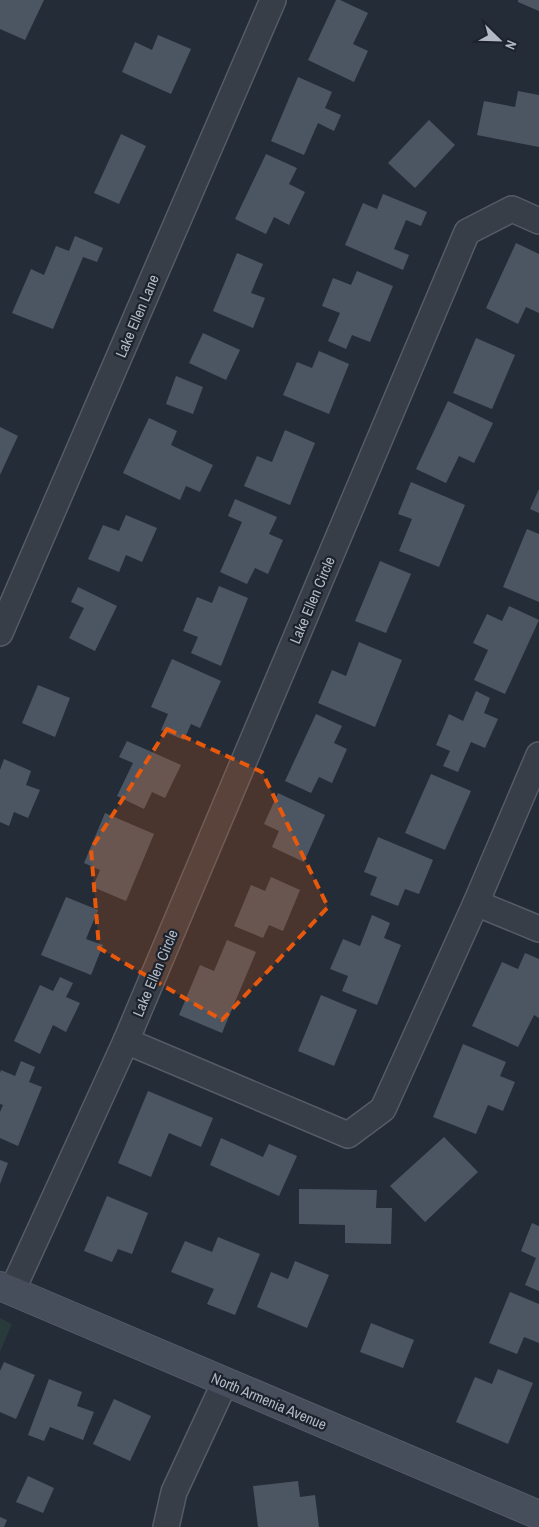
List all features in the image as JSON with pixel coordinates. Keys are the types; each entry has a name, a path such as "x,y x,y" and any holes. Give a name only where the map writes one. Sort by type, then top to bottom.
{"main road":[{"name":"North Armenia Avenue","path":"6,1288 225,1382 537,1509"}],"street":[{"name":"Lake Ellen Lane","path":"0,633 273,0"},
{"name":"Lake Ellen Circle","path":"6,1288 126,1042 467,232 512,209 539,220"},
{"path":"126,1042 348,1135 383,1109 476,903 539,755"},
{"path":"476,903 539,929"},
{"path":"166,1527 174,1492 225,1382"}],"highlighted area":[{"path":"167,729 262,772 328,907 222,1020 99,948 91,849"}],"shaded area":[{"path":"0,1318 12,1324 0,1352"}],"building":[{"path":"0,0 44,0 25,40 0,29"},
{"path":"336,0 340,0 368,13 353,44 368,51 354,82 308,60"},
{"path":"518,0 539,0 539,11 518,2"},
{"path":"158,35 191,49 171,94 122,72 135,42 152,50"},
{"path":"298,77 332,92 325,108 341,115 334,131 318,123 304,155 271,141"},
{"path":"518,91 539,95 539,147 477,135 484,101 515,107"},
{"path":"429,120 455,145 415,188 388,163"},
{"path":"121,134 146,146 119,204 94,193"},
{"path":"266,154 297,168 289,184 305,192 289,225 274,217 266,234 235,219"},
{"path":"383,194 427,212 421,226 406,220 394,249 409,255 403,270 345,245 363,203 377,209"},
{"path":"75,236 103,248 97,262 83,257 53,329 12,313 31,269 44,275 56,246 69,251"},
{"path":"516,243 539,254 539,313 526,307 518,324 486,308"},
{"path":"237,253 263,264 251,293 265,298 253,328 213,311"},
{"path":"357,271 393,286 370,342 352,335 346,349 328,341 340,313 322,306 333,278 351,285"},
{"path":"203,333 240,350 226,380 189,363"},
{"path":"476,338 515,355 492,409 453,393"},
{"path":"319,351 349,364 329,414 283,395 297,362 312,368"},
{"path":"176,376 203,387 193,414 166,404"},
{"path":"448,401 493,423 474,463 459,456 446,483 416,469"},
{"path":"149,418 177,431 171,445 213,465 200,492 186,486 180,500 123,473"},
{"path":"0,427 18,436 0,475"},
{"path":"285,430 315,443 290,505 244,486 257,456 272,462"},
{"path":"411,482 465,505 439,567 399,551 412,519 398,514"},
{"path":"539,489 539,513 530,509"},
{"path":"235,499 277,517 269,534 283,540 268,574 255,568 247,584 220,572 242,522 228,516"},
{"path":"126,515 157,528 142,562 126,555 119,572 88,559 103,525 119,531"},
{"path":"527,529 539,534 539,602 503,587"},
{"path":"380,561 411,574 386,633 355,621"},
{"path":"219,586 248,598 221,666 191,653 198,637 183,631 197,597 212,603"},
{"path":"78,587 117,606 95,651 69,638 84,608 71,602"},
{"path":"509,606 539,620 505,694 474,680 488,650 473,643 487,614 502,621"},
{"path":"359,642 402,660 375,727 318,703 332,670 346,676"},
{"path":"172,659 221,681 200,728 191,724 184,740 161,730 168,714 151,707"},
{"path":"38,685 70,698 55,737 22,723"},
{"path":"476,691 490,698 484,713 498,719 485,748 471,742 458,772 443,766 450,751 436,745 449,714 463,721"},
{"path":"316,714 342,726 334,743 347,749 332,783 319,777 311,793 285,781"},
{"path":"127,741 181,765 165,798 152,792 144,809 117,796 133,763 119,757"},
{"path":"4,759 31,771 26,785 40,790 28,818 14,812 9,826 0,822 0,770"},
{"path":"431,774 471,791 445,850 405,833"},
{"path":"278,793 325,815 304,862 272,847 279,831 264,824"},
{"path":"105,813 154,834 126,901 93,887 100,870 84,863"},
{"path":"378,837 433,860 419,894 405,889 398,906 370,895 377,877 364,872"},
{"path":"271,877 300,890 283,931 269,925 263,938 234,926 251,885 265,891"},
{"path":"66,897 98,910 86,939 103,945 91,975 41,955"},
{"path":"372,915 390,923 384,938 401,945 377,1005 342,991 348,976 330,969 343,939 360,946"},
{"path":"227,940 256,952 222,1033 179,1015 200,965 214,971"},
{"path":"525,953 539,959 539,1018 534,1015 518,1047 472,1026 502,962 518,969"},
{"path":"60,977 73,983 66,997 80,1003 66,1032 53,1025 40,1054 14,1041 40,985 53,991"},
{"path":"321,995 357,1010 334,1066 298,1051"},
{"path":"463,1044 506,1062 500,1076 515,1082 503,1111 488,1105 476,1134 433,1117"},
{"path":"21,1061 35,1067 29,1082 42,1087 18,1146 0,1138 0,1112 3,1105 0,1104 0,1073 1,1070 15,1076"},
{"path":"148,1091 213,1118 201,1147 169,1133 151,1177 118,1163"},
{"path":"444,1137 478,1172 425,1222 390,1186"},
{"path":"221,1138 263,1157 269,1144 297,1156 279,1196 210,1165"},
{"path":"0,1160 8,1163 0,1184"},
{"path":"299,1189 377,1190 376,1208 392,1208 391,1244 345,1243 345,1225 299,1224"},
{"path":"107,1196 148,1213 132,1254 118,1249 112,1262 84,1251"},
{"path":"532,1223 539,1226 539,1291 525,1285 536,1258 521,1251"},
{"path":"218,1237 260,1254 235,1315 207,1304 214,1289 171,1272 185,1241 212,1252"},
{"path":"295,1261 329,1275 307,1328 257,1307 271,1272 288,1279"},
{"path":"510,1292 539,1304 539,1343 524,1337 517,1354 489,1343"},
{"path":"371,1323 414,1340 403,1368 360,1352"},
{"path":"4,1362 35,1375 16,1419 0,1412 0,1371"},
{"path":"498,1369 533,1383 508,1444 456,1422 475,1377 492,1384"},
{"path":"49,1379 82,1392 77,1406 94,1412 83,1440 50,1427 44,1441 28,1435"},
{"path":"114,1399 151,1416 130,1461 93,1444"},
{"path":"28,1476 54,1488 43,1513 16,1502"},
{"path":"298,1481 300,1497 315,1495 319,1527 258,1527 253,1486"},
{"path":"0,1517 7,1520 4,1527 0,1527"}]}
